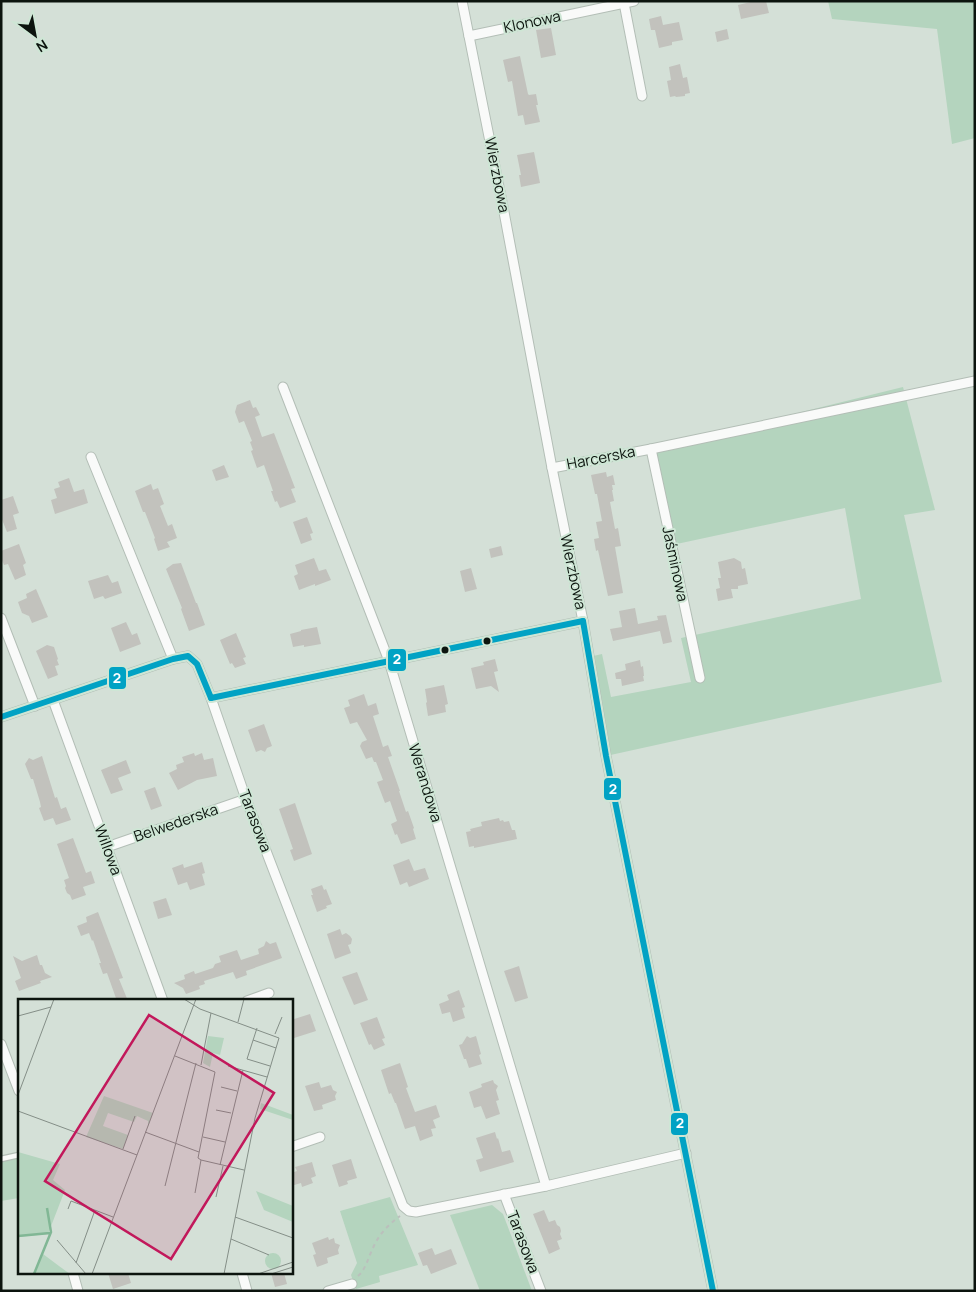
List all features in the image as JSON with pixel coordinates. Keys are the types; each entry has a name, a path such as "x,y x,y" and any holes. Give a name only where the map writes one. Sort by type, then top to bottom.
{"street":[{"name":"Wierzbowa","path":"462,1 583,621 606,756 713,1291"},
{"name":"Klonowa","path":"469,36 594,5 634,1"},
{"path":"624,3 642,96"},
{"name":"Harcerska","path":"552,468 975,381"},
{"name":"Werandowa","path":"283,387 389,661 546,1186"},
{"name":"Jaśminowa","path":"651,449 700,678"},
{"path":"1,717 173,659 91,457"},
{"path":"1,618 34,706"},
{"path":"210,698 583,621"},
{"name":"Tarasowa","path":"173,659 188,656 197,664 246,800 406,1208"},
{"name":"Willowa","path":"53,700 162,999"},
{"name":"Belwederska","path":"107,847 246,800"},
{"path":"252,999 269,993"},
{"path":"1,1044 18,1088"},
{"path":"292,1147 320,1137"},
{"path":"406,1208 416,1212 546,1186 686,1154"},
{"name":"Tarasowa","path":"504,1194 541,1291"},
{"path":"72,1274 78,1291"},
{"path":"242,1274 247,1291"},
{"path":"328,1291 352,1284"}],"lane":[{"path":"1,1159 18,1155"}],"path":[{"path":"352,1284 366,1267 382,1232 406,1208"}],"green space":[{"path":"828,1 975,1 975,138 952,144 937,29 832,19"},
{"path":"903,387 935,510 904,515 942,682 606,756 589,657 602,654 611,697 691,682 681,638 861,599 845,508 672,545 651,449"},
{"path":"18,1155 18,1198 1,1201 1,1159"},
{"path":"390,1197 418,1265 379,1276 380,1282 356,1289 351,1275 357,1263 340,1211"},
{"path":"492,1205 503,1214 532,1291 480,1291 450,1215"}],"building":[{"path":"755,1 766,1 769,13 741,19 738,5"},
{"path":"661,16 663,25 679,22 683,40 672,42 672,45 659,48 655,30 651,30 649,19"},
{"path":"551,28 556,55 541,58 536,30"},
{"path":"727,29 729,39 717,42 715,32"},
{"path":"520,56 528,94 536,94 538,105 536,105 540,122 525,125 523,115 518,116 512,81 508,82 503,60"},
{"path":"680,64 683,78 687,77 690,93 685,94 685,96 670,97 667,81 671,80 669,67"},
{"path":"534,152 540,183 521,187 517,155"},
{"path":"250,400 253,408 256,407 260,415 255,417 262,437 274,433 295,488 291,489 296,502 280,508 277,501 275,502 264,465 257,468 251,451 253,450 250,442 252,441 244,421 239,423 235,412 237,405"},
{"path":"224,465 229,477 216,481 212,470"},
{"path":"606,472 607,477 613,475 615,485 612,485 614,501 610,502 615,529 618,528 621,546 615,547 623,593 608,596 594,539 599,538 596,522 602,521 591,475"},
{"path":"69,478 74,492 84,489 88,503 55,514 51,500 57,498 54,489 60,487 58,482"},
{"path":"151,484 153,490 158,488 164,504 160,506 168,526 172,524 177,538 167,542 170,547 158,551 155,538 135,491"},
{"path":"13,496 19,513 13,515 17,529 7,532 1,517 1,500"},
{"path":"307,517 313,533 310,534 312,540 301,544 293,522"},
{"path":"19,544 26,563 23,565 26,575 15,580 8,564 4,565 1,551"},
{"path":"501,546 503,555 491,558 489,549"},
{"path":"314,558 319,571 326,569 331,580 299,590 294,576 298,574 295,565"},
{"path":"734,558 741,562 742,569 745,568 748,584 738,586 738,589 731,589 733,598 718,601 716,589 720,588 718,578 721,578 718,562"},
{"path":"181,563 205,625 189,631 166,569 173,564"},
{"path":"471,568 477,589 465,592 460,571"},
{"path":"108,575 112,583 118,581 122,593 105,599 103,596 94,599 88,581"},
{"path":"36,589 48,617 32,623 29,616 22,613 18,602 27,598 26,594"},
{"path":"635,608 638,624 658,620 657,616 666,615 672,642 663,644 660,631 613,641 610,629 622,627 619,611"},
{"path":"126,622 132,635 137,633 141,644 120,652 111,628"},
{"path":"317,627 321,644 293,647 290,634"},
{"path":"236,633 246,657 243,658 246,664 235,668 232,663 230,664 220,640"},
{"path":"47,645 54,647 59,665 55,666 58,675 48,679 36,651"},
{"path":"495,659 498,671 494,672 499,692 491,686 476,689 471,668 484,665 483,662"},
{"path":"640,660 641,667 643,666 644,681 622,686 621,679 616,679 615,673 626,670 625,664"},
{"path":"444,685 448,704 445,705 446,712 428,716 425,689"},
{"path":"364,694 368,706 376,703 379,714 373,716 383,747 388,745 392,756 388,757 406,812 408,811 414,828 416,839 401,844 391,824 397,821 390,801 385,803 377,782 383,780 376,762 374,762 372,757 366,759 360,746 362,742 367,740 357,722 350,724 344,708 350,706 348,700"},
{"path":"264,724 272,746 267,748 265,752 261,750 256,752 248,730"},
{"path":"194,753 195,756 202,753 204,760 213,758 217,776 197,780 178,790 169,773 177,769 176,765 184,762 182,757"},
{"path":"42,756 55,798 57,797 61,809 66,807 71,820 56,825 53,818 44,821 39,808 41,807 40,802 33,779 31,779 25,764 29,758 33,760"},
{"path":"126,760 131,773 118,778 123,790 111,794 101,770"},
{"path":"155,787 162,806 151,810 144,791"},
{"path":"295,803 312,854 294,861 290,850 293,849 279,809"},
{"path":"499,818 500,821 509,821 512,830 515,830 517,839 474,848 474,846 469,847 466,832 482,826 481,822"},
{"path":"73,838 86,873 91,871 95,883 83,887 86,895 72,900 65,888 64,880 69,878 57,844"},
{"path":"409,859 414,871 425,868 429,879 409,887 407,882 400,885 393,865"},
{"path":"202,862 205,873 202,874 205,885 190,890 187,882 178,885 172,868 183,864 184,868"},
{"path":"322,885 324,890 326,889 332,904 317,912 311,895 313,895 311,889"},
{"path":"166,898 172,915 158,919 153,902"},
{"path":"98,912 123,978 119,979 127,999 116,999 107,973 103,974 93,940 89,933 81,936 77,926 87,922 86,917"},
{"path":"340,929 342,935 346,933 352,939 351,944 348,945 351,953 335,959 327,934"},
{"path":"266,941 270,944 276,942 282,958 246,971 247,975 236,979 233,972 204,981 205,984 199,986 200,989 186,994 183,988 174,983 185,979 184,975 194,971 195,974 213,968 215,964 221,962 219,956 237,950 241,960 259,954 258,949 264,946"},
{"path":"37,955 45,973 52,977 19,991 15,981 21,978 13,956 22,961"},
{"path":"519,966 528,998 515,1002 504,971"},
{"path":"357,972 368,1000 354,1005 342,977"},
{"path":"459,990 465,1007 462,1008 465,1018 453,1022 450,1012 442,1014 439,1004 449,1000 447,995"},
{"path":"310,1014 316,1031 294,1038 292,1037 292,1020"},
{"path":"377,1017 385,1038 382,1039 385,1045 374,1050 371,1044 369,1045 360,1023"},
{"path":"467,1036 470,1038 476,1036 482,1064 469,1068 459,1045 462,1044"},
{"path":"400,1063 408,1087 406,1088 415,1112 436,1105 440,1117 433,1120 436,1128 431,1129 433,1136 420,1141 415,1126 405,1129 396,1103 391,1093 389,1094 381,1070"},
{"path":"493,1080 498,1086 496,1090 499,1100 496,1101 500,1114 486,1119 481,1106 474,1108 469,1092 482,1087 481,1084"},
{"path":"319,1082 321,1088 331,1085 333,1090 337,1092 336,1100 322,1105 323,1109 314,1111 305,1086"},
{"path":"495,1132 502,1152 510,1150 514,1162 480,1172 476,1160 483,1158 476,1138"},
{"path":"351,1159 357,1178 347,1181 348,1184 339,1187 332,1165"},
{"path":"312,1162 316,1176 311,1178 313,1183 302,1187 301,1183 292,1186 292,1173 297,1171 295,1167"},
{"path":"544,1210 549,1222 555,1220 560,1227 562,1239 557,1241 560,1249 549,1254 533,1214"},
{"path":"328,1237 329,1240 334,1238 335,1243 340,1245 339,1254 327,1258 328,1263 317,1267 313,1255 316,1254 312,1243"},
{"path":"432,1248 435,1255 451,1249 457,1264 431,1274 427,1265 423,1266 418,1253"},
{"path":"108,1274 128,1274 131,1283 113,1289"},
{"path":"271,1274 284,1274 287,1284 275,1287"}],"transit line":[{"name":"2","path":"583,621 606,756 713,1291"},
{"name":"2","path":"211,698 583,621"},
{"name":"2","path":"1,717 173,659 188,656 197,664 211,698"}]}
